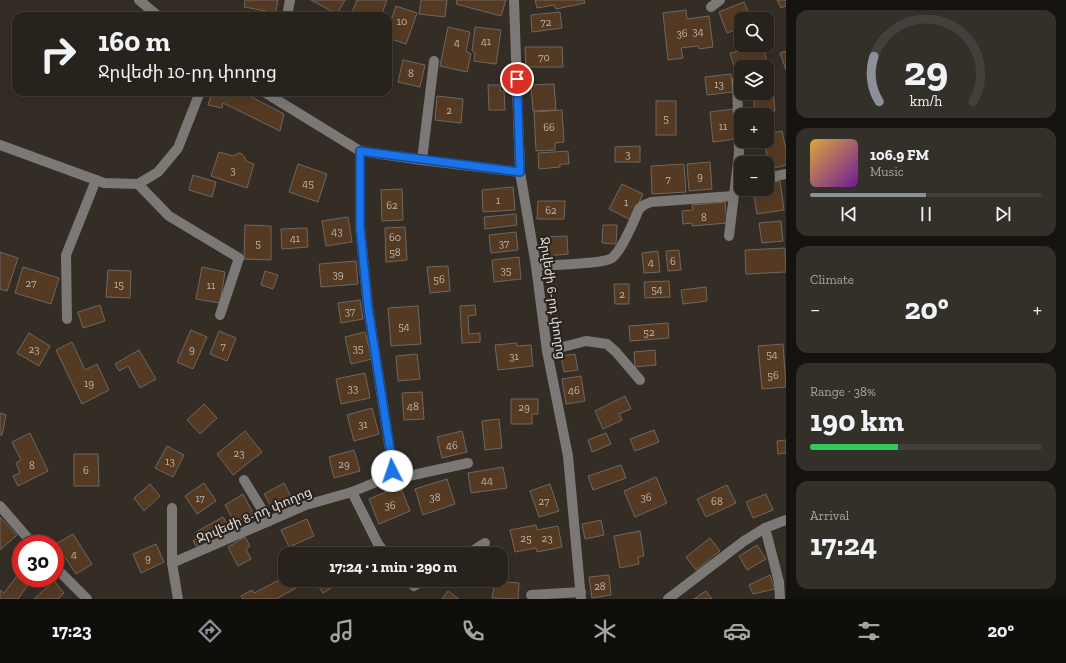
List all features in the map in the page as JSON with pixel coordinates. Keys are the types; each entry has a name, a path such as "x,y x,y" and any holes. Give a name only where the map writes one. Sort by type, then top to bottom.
{"street":[{"path":"139,0 153,12"},
{"path":"288,12 290,0"},
{"name":"Ջրվեժի 6-րդ փողոց","path":"514,0 520,172 536,266 547,351 568,456 581,596"},
{"path":"711,7 720,0"},
{"path":"422,160 434,61"},
{"path":"0,145 104,183 138,184 158,172 178,148 198,96"},
{"path":"271,96 360,151 520,172"},
{"path":"738,100 739,156"},
{"path":"360,151 360,227 368,307 392,462 392,471 386,478"},
{"path":"774,177 786,174"},
{"path":"67,319 66,255 96,180"},
{"path":"138,184 169,216 239,258 220,315"},
{"path":"536,266 601,262 612,258 619,250 639,209 644,204 651,202 734,196 729,236"},
{"path":"547,351 586,342 607,344 616,352 640,380"},
{"name":"Ջրվեժի 8-րդ փողոց","path":"172,563 306,505 352,492 386,478 404,477 468,463"},
{"path":"244,480 268,521"},
{"path":"352,492 380,547"},
{"path":"0,506 25,535"},
{"path":"172,508 172,563 178,599"},
{"path":"668,599 744,540 765,528 786,520"},
{"path":"765,528 779,582 780,599"},
{"path":"479,547 485,543"},
{"path":"64,576 87,599"},
{"path":"531,595 581,596"}],"building":[{"path":"245,0 278,0 276,12 266,12 244,7"},
{"path":"311,0 345,0 338,12 333,12"},
{"path":"357,0 387,0 382,12 352,12"},
{"path":"421,0 447,0 445,17 419,14"},
{"path":"457,0 506,0 501,16 456,4"},
{"path":"535,0 584,0 585,3 556,9 554,5 537,8"},
{"path":"777,0 786,0 786,6 781,8"},
{"path":"744,2 748,12 734,12 734,30 727,33 719,12"},
{"path":"396,6 417,13 406,44 392,39 392,18"},
{"path":"686,10 687,19 709,16 713,47 699,49 698,46 681,48 683,58 668,60 663,13"},
{"path":"560,12 562,28 532,32 531,15"},
{"path":"448,27 470,32 466,51 471,54 467,72 440,66"},
{"path":"475,27 501,30 496,64 474,61 475,53 472,51"},
{"path":"525,47 562,47 563,67 526,67"},
{"path":"786,51 786,70 780,53"},
{"path":"765,52 767,60 734,60 734,67 730,53"},
{"path":"403,60 425,65 420,87 398,82"},
{"path":"731,74 733,92 707,95 705,77"},
{"path":"554,84 556,110 533,111 531,85"},
{"path":"488,85 500,85 500,91 504,91 505,110 489,110"},
{"path":"211,96 250,96 284,114 280,131 223,103 222,108 208,105"},
{"path":"437,96 463,99 461,123 435,120"},
{"path":"754,100 774,100 775,111 774,108 754,108"},
{"path":"656,101 676,101 676,135 656,135"},
{"path":"733,109 734,139 713,142 710,112"},
{"path":"562,110 564,142 555,143 555,150 536,151 534,112"},
{"path":"782,131 786,150 786,165 774,168 774,156 767,156 766,148 774,148 774,133"},
{"path":"640,146 640,162 615,162 615,147"},
{"path":"568,151 569,164 560,164 560,167 539,169 538,153"},
{"path":"219,152 233,156 239,153 242,154 246,161 254,164 247,188 211,176"},
{"path":"710,162 712,189 689,191 687,164"},
{"path":"298,164 327,174 318,202 289,192"},
{"path":"684,164 686,192 652,194 651,166"},
{"path":"193,175 216,182 212,197 189,190"},
{"path":"780,181 784,210 757,214 754,196 774,196 774,182"},
{"path":"622,184 643,194 631,220 609,209"},
{"path":"513,187 515,210 483,212 482,190"},
{"path":"402,189 403,220 382,221 381,190"},
{"path":"538,201 565,201 564,219 537,219"},
{"path":"725,202 727,223 692,226 692,223 683,224 682,211 693,210 692,205"},
{"path":"516,214 517,225 485,229 484,217"},
{"path":"348,217 352,242 326,246 322,221"},
{"path":"781,221 783,241 762,243 759,223"},
{"path":"245,225 271,226 271,260 244,259"},
{"path":"603,225 617,225 616,244 602,243"},
{"path":"405,227 407,260 386,262 385,228"},
{"path":"307,228 308,247 282,249 281,229"},
{"path":"516,232 518,250 491,253 489,235"},
{"path":"567,236 568,254 546,256 545,237"},
{"path":"785,248 786,272 746,274 745,250"},
{"path":"679,250 681,270 668,271 666,251"},
{"path":"658,251 660,272 644,273 642,253"},
{"path":"0,252 18,258 7,291 0,289"},
{"path":"519,257 521,279 494,282 492,260"},
{"path":"356,261 358,284 321,287 319,264"},
{"path":"448,266 450,291 430,293 427,267"},
{"path":"23,267 59,278 51,304 15,293"},
{"path":"202,267 225,272 220,303 196,299"},
{"path":"108,270 131,271 130,298 106,297"},
{"path":"265,271 278,275 273,289 261,285"},
{"path":"669,281 670,297 645,298 644,282"},
{"path":"614,284 629,284 629,304 615,304"},
{"path":"706,287 707,301 683,304 681,290"},
{"path":"360,300 363,319 341,323 338,303"},
{"path":"100,305 105,321 83,328 78,312"},
{"path":"475,305 476,315 468,316 469,334 480,333 480,342 462,343 460,306"},
{"path":"418,306 421,344 391,346 388,308"},
{"path":"668,323 669,338 630,341 629,326"},
{"path":"191,330 207,337 193,369 177,362"},
{"path":"219,331 236,338 227,361 210,354"},
{"path":"365,332 372,359 351,364 345,337"},
{"path":"29,333 50,346 39,366 17,353"},
{"path":"72,342 85,370 97,364 109,390 82,404 56,350"},
{"path":"517,343 517,346 531,345 533,366 498,370 495,345"},
{"path":"783,344 786,387 762,389 758,346"},
{"path":"139,350 156,379 140,388 128,366 119,371 115,364"},
{"path":"655,350 656,365 635,367 634,352"},
{"path":"417,354 420,379 398,381 396,356"},
{"path":"575,354 578,370 564,372 561,356"},
{"path":"365,373 370,398 341,404 336,379"},
{"path":"581,376 585,401 566,404 562,379"},
{"path":"422,392 424,419 404,420 402,393"},
{"path":"625,396 631,409 619,414 622,420 603,429 595,411"},
{"path":"511,399 538,399 538,414 532,414 532,424 511,424"},
{"path":"204,404 217,418 200,434 187,420"},
{"path":"372,408 379,434 354,441 347,415"},
{"path":"0,413 6,415 2,435 0,435"},
{"path":"499,419 502,448 485,450 482,421"},
{"path":"654,430 659,442 635,451 630,439"},
{"path":"245,431 262,452 233,475 217,454"},
{"path":"462,431 467,452 442,458 437,437"},
{"path":"30,433 48,471 18,486 13,476 20,473 16,463 21,460 12,442"},
{"path":"606,433 611,444 592,452 588,440"},
{"path":"786,440 786,453 778,454 777,441"},
{"path":"167,446 184,455 173,477 155,468"},
{"path":"354,450 360,471 334,478 329,457"},
{"path":"74,454 98,454 99,486 74,486"},
{"path":"621,465 626,478 593,490 588,476"},
{"path":"503,467 507,488 471,493 468,473"},
{"path":"656,477 667,503 635,517 624,491"},
{"path":"447,479 455,504 423,515 415,489"},
{"path":"204,483 216,501 197,514 185,496"},
{"path":"284,483 292,499 273,510 264,494"},
{"path":"150,484 160,496 144,511 134,498"},
{"path":"550,484 559,511 539,517 530,491"},
{"path":"727,485 736,503 706,517 697,499"},
{"path":"400,486 410,511 379,524 369,499"},
{"path":"243,494 253,513 235,523 225,505"},
{"path":"766,494 773,510 753,518 746,502"},
{"path":"0,517 17,535 12,535 12,539 0,550"},
{"path":"223,517 230,529 196,546 193,541 199,537 196,532"},
{"path":"307,519 314,536 289,547 281,530"},
{"path":"601,520 604,535 585,539 582,524"},
{"path":"536,525 537,530 558,526 562,547 537,552 536,548 515,552 510,530"},
{"path":"640,531 644,556 638,557 639,564 620,568 614,536"},
{"path":"73,534 92,564 76,574 64,556 64,539"},
{"path":"245,537 250,546 246,549 251,559 238,566 228,547"},
{"path":"710,538 720,551 696,570 686,557"},
{"path":"156,544 164,562 141,573 133,554"},
{"path":"757,545 766,559 747,570 739,556"},
{"path":"609,575 611,595 592,598 589,577"},
{"path":"770,575 775,589 753,594 749,585"},
{"path":"278,581 278,587 298,587 276,599 243,599 241,596 252,590 254,593"},
{"path":"12,582 12,587 26,587 18,599 0,599 0,590 4,593"},
{"path":"508,582 519,583 518,599 492,598 494,587 508,587"},
{"path":"47,587 59,587 64,593 58,599 34,599"},
{"path":"319,587 333,587 323,593"},
{"path":"448,591 459,599 442,599"},
{"path":"706,591 712,599 694,599"}],"route":[{"path":"392,471 392,462 368,307 360,227 360,151 520,172 517,79"}]}
